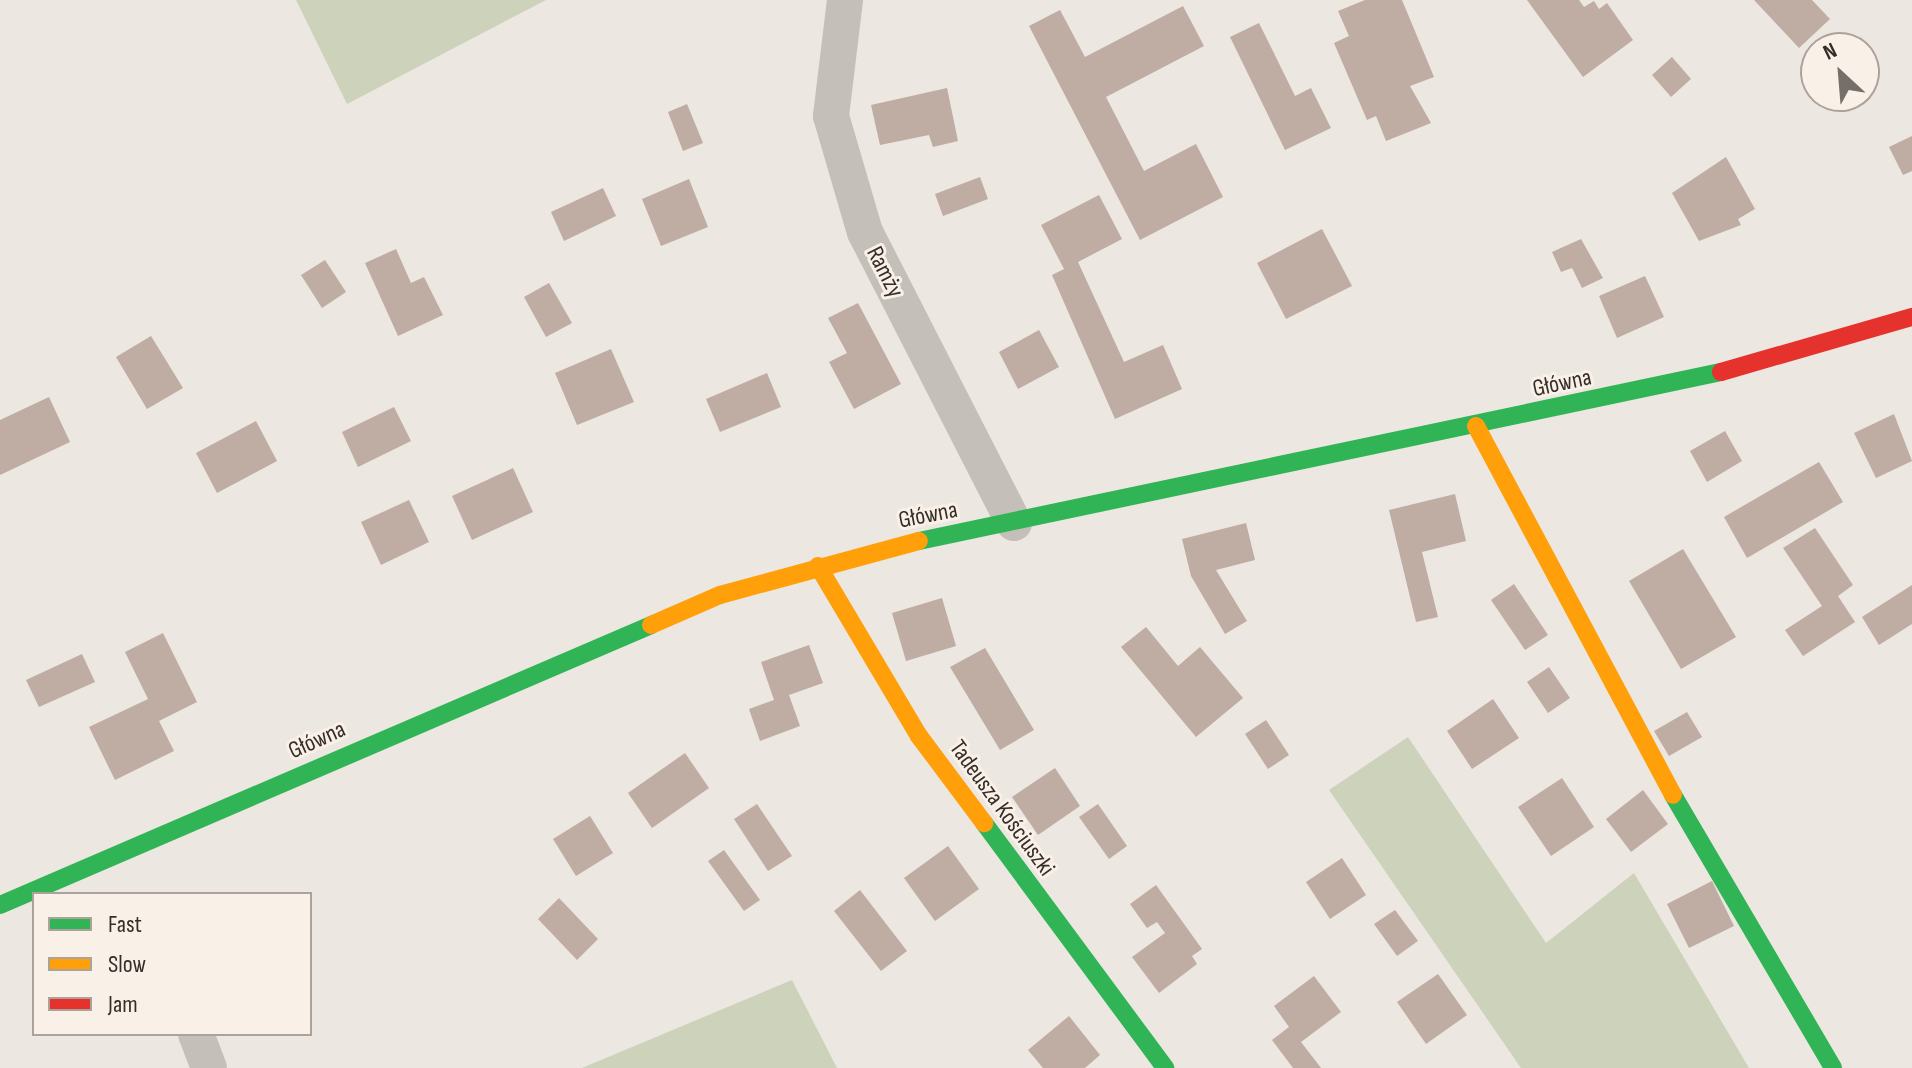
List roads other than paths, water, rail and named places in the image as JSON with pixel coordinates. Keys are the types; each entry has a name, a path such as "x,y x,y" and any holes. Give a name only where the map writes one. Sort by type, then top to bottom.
{"main road":[{"name":"Główna","path":"48,892 74,885 610,637 818,566 1727,371 1912,317"},
{"path":"1476,426 1657,768 1833,1068"},
{"name":"Tadeusza Kościuszki","path":"818,566 919,736 1165,1068"},
{"name":"Główna","path":"0,905 32,896"}],"street":[{"name":"Ramży","path":"845,0 831,116 865,232 1014,523"},
{"path":"197,1036 209,1068"}]}
